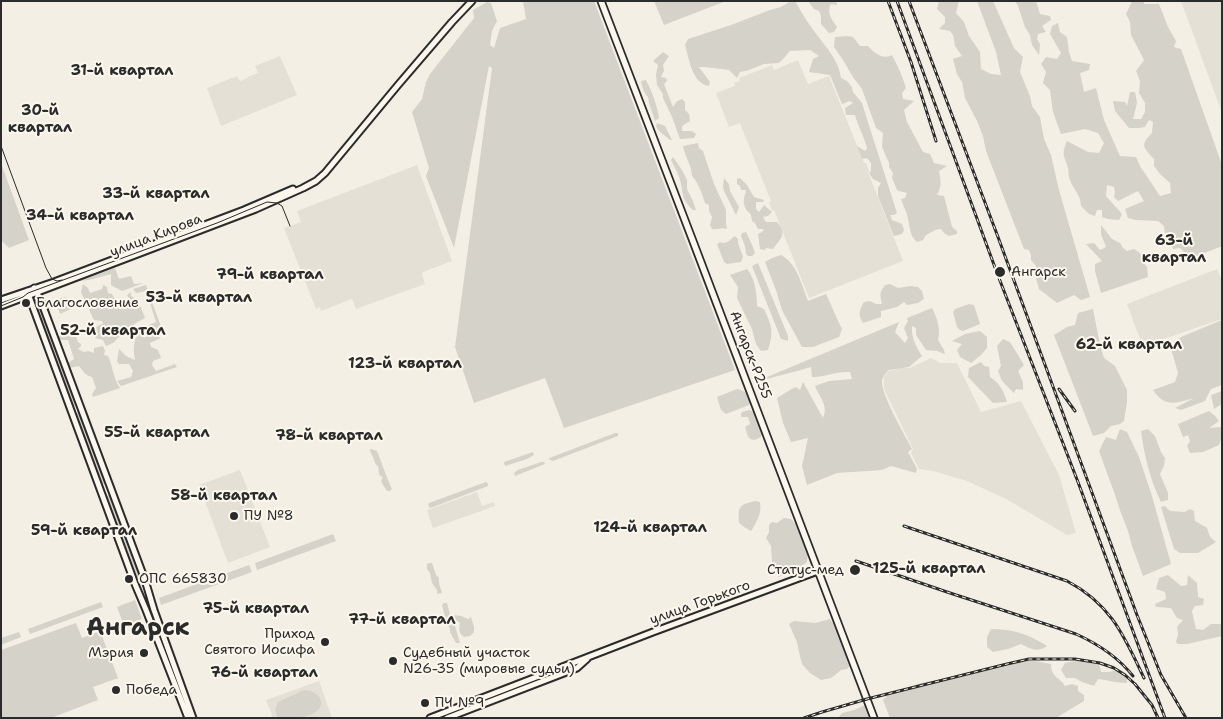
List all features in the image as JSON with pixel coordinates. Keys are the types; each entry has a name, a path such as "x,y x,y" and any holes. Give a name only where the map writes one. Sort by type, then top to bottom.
{"main road":[{"name":"Ангарск-Р255","path":"601,1 874,718"}],"street":[{"name":"улица Кирова","path":"1,306 28,293 254,208 299,186 316,181 472,1"},
{"path":"36,290 145,580 154,610 194,718"},
{"name":"улица Кирова","path":"1,300 28,293"},
{"path":"28,293 135,584 188,718"},
{"name":"улица Горького","path":"430,718 818,571"},
{"name":"улица Горького","path":"447,718 577,668 589,657"}],"shaded area":[{"path":"523,1 594,1 735,370 564,428 545,378 474,403 455,347 492,68 489,66 454,248 426,176 429,168 412,112 422,99 430,74 474,18 473,10 487,2 491,3 497,21 492,31 490,45 494,48 500,28 526,19"},
{"path":"654,1 726,1 664,25"},
{"path":"791,1 795,1 834,59 841,78 847,81 862,103 897,213 890,215 892,220 902,224 904,230 902,234 894,236 878,196 878,188 881,183 873,179 869,173 871,171 871,163 867,158 862,159 857,146 865,151 867,148 855,115 846,115 845,108 853,103 850,101 842,104 830,75 809,72 813,59 819,56 810,50 790,51 779,63 764,64 740,72 737,78 729,70 699,67 710,82 709,86 699,81 692,70 685,45 688,39 781,7"},
{"path":"808,1 836,1 837,5 831,4 829,10 830,16 837,27 834,32 829,33 821,24 819,11 814,9"},
{"path":"939,1 959,1 956,13 964,22 969,36 980,52 981,69 991,74 1001,75 996,52 977,1 993,1 1014,48 1023,57 1020,72 1032,106 1040,117 1044,139 1051,155 1059,190 1090,297 1081,300 1074,295 1057,303 1039,289 1036,278 1036,266 1031,260 1029,250 1024,249 986,151 983,136 965,98 962,82 957,74 953,59 962,56 955,46 953,35 950,31 939,29 945,23 945,17 937,9"},
{"path":"1015,1 1036,1 1040,14 1050,16 1051,20 1042,26 1046,32 1038,34 1037,39 1040,44 1039,55 1032,45 1030,35"},
{"path":"1132,1 1144,1 1144,4 1159,4 1176,41 1174,47 1181,49 1222,165 1222,246 1190,259 1180,248 1173,249 1164,226 1158,221 1128,218 1125,209 1144,201 1138,191 1118,201 1114,197 1114,187 1107,185 1106,196 1122,214 1119,220 1102,217 1102,210 1097,210 1095,216 1089,214 1081,206 1080,199 1069,178 1064,155 1065,146 1067,141 1088,152 1099,153 1104,143 1098,133 1085,129 1061,134 1053,112 1050,90 1043,83 1046,72 1041,64 1046,57 1057,59 1061,53 1050,34 1052,26 1058,23 1060,32 1067,37 1072,61 1090,64 1089,70 1080,73 1084,92 1096,88 1104,120 1120,156 1136,157 1160,196 1171,193 1170,183 1154,166 1154,159 1144,146 1144,143 1152,133 1153,122 1149,120 1145,127 1129,128 1115,111 1113,101 1125,102 1127,106 1130,92 1135,92 1137,103 1133,119 1141,119 1145,112 1145,103 1139,93 1140,81 1136,71 1144,60 1131,35 1130,22 1126,14"},
{"path":"1181,1 1222,1 1222,113"},
{"path":"835,37 853,37 860,46 868,46 879,55 885,57 892,55 906,88 902,93 903,99 914,101 904,110 907,122 923,152 930,154 934,163 947,166 939,171 941,183 937,195 944,196 952,227 957,231 957,234 949,236 939,229 917,242 913,237 901,199 905,198 907,193 897,190 892,178 893,173 882,147 883,133 876,128 862,89 834,47"},
{"path":"663,52 669,56 663,65 664,71 661,77 666,78 667,81 664,84 673,107 677,101 682,99 685,102 685,110 689,114 690,121 682,126 682,131 692,131 696,134 694,138 680,139 663,94 657,85 656,74 658,65 653,61"},
{"path":"280,56 297,95 221,126 207,88 237,76 240,81 248,78 258,73 255,66"},
{"path":"798,60 808,84 829,76 864,163 866,163 903,261 809,298 774,210 772,211 769,202 771,201 740,123 729,127 716,93 735,86 734,83 740,81 739,78 772,65 774,70"},
{"path":"646,80 658,113 659,118 655,121 648,97 641,83 641,81"},
{"path":"657,123 665,126 672,140 658,130"},
{"path":"698,143 699,148 703,151 714,184 726,210 727,229 712,229 709,205 705,203 698,185 692,176 683,146"},
{"path":"673,157 687,180 687,189 696,210 693,210 684,199 679,177 671,160"},
{"path":"1,163 29,240 9,248 1,240"},
{"path":"417,165 452,261 423,272 425,284 356,309 352,299 321,311 320,307 316,309 284,228 301,222 297,211"},
{"path":"724,178 729,184 730,191 739,207 736,215 724,191"},
{"path":"740,178 754,197 764,200 763,202 756,202 756,209 759,212 764,205 772,212 768,216 763,217 766,222 777,222 782,230 782,236 773,249 760,249 758,234 764,229 758,229 744,205 746,190 741,190 737,184 737,179"},
{"path":"1101,225 1112,239 1120,243 1127,251 1134,249 1141,254 1141,260 1147,267 1148,277 1101,293 1095,264 1102,261 1086,244 1094,243 1100,250 1106,247 1101,234"},
{"path":"746,232 755,253 752,256 746,254 741,236 742,233"},
{"path":"735,236 738,239 743,257 741,262 727,264 724,262 717,244 726,242"},
{"path":"781,255 795,269 808,301 826,294 842,329 839,337 813,347 802,347 782,310 765,262"},
{"path":"758,263 788,336 788,341 781,339 752,266"},
{"path":"115,268 119,279 131,276 134,284 144,283 122,291 111,285 111,274 78,281"},
{"path":"747,269 755,286 757,306 764,309 770,325 771,338 768,350 761,351 756,344 752,329 737,298 738,287 730,275"},
{"path":"1217,269 1222,281 1222,319 1140,347 1140,339 1127,304"},
{"path":"83,284 90,293 102,289 103,285 107,287 108,293 112,294 115,299 115,306 121,308 126,303 129,306 132,303 127,295 131,292 131,296 138,300 145,318 134,324 134,335 121,335 114,342 106,346 103,340 95,338 97,326 103,324 102,321 94,320 92,316 81,292"},
{"path":"890,284 898,288 918,287 922,291 924,299 918,303 907,305 904,302 897,307 881,311 881,317 863,323 860,312 864,302 870,301 882,304 881,292 885,285"},
{"path":"146,285 164,335 148,328 149,325 156,322 146,291 136,293 133,289"},
{"path":"66,297 73,308 60,314 55,300"},
{"path":"39,303 77,405 71,406 33,306"},
{"path":"969,304 974,305 980,324 963,331 957,327 953,312 955,309"},
{"path":"932,308 938,324 938,340 945,354 926,350 916,335 916,328 912,326 914,342 922,356 909,367 889,370 882,380 882,386 889,404 912,449 908,452 917,469 916,473 891,466 882,470 837,473 807,485 802,466 808,438 791,442 783,423 777,398 796,387 800,390 803,382 823,418 825,409 823,401 815,386 829,381 852,379 850,372 812,377 811,367 755,382 899,322 895,332 905,343 908,338 904,328 908,321 907,318"},
{"path":"1093,309 1104,358 1115,366 1127,390 1127,402 1124,421 1111,426 1104,433 1093,436 1054,335 1067,327 1075,325 1078,313"},
{"path":"1222,320 1222,385 1211,389 1205,401 1181,410 1175,408 1194,398 1171,403 1157,396 1153,390 1175,382 1178,373 1170,345 1181,337"},
{"path":"141,326 144,338 151,334 161,338 150,343 151,347 158,350 161,358 153,361 152,365 156,371 175,364 177,367 121,386 117,381 131,377 133,371 129,364 119,364 117,361 119,349 126,356 135,360 135,342"},
{"path":"65,328 76,330 78,342 81,344 78,349 84,352 94,353 94,348 103,346 104,355 108,356 120,388 93,397 92,394 96,388 92,377 86,374 79,366 69,368 68,363 74,359 68,340 59,340 58,336 66,333"},
{"path":"980,331 987,337 987,348 971,363 960,357 957,350 962,344 952,341 965,334"},
{"path":"1003,339 1010,342 1024,365 1018,371 1023,382 1023,390 1016,389 1014,393 1002,381 998,371 1001,366 997,346"},
{"path":"931,358 940,363 957,363 981,412 1021,401 1059,475 1076,533 1067,535 1008,500 967,481 919,469 911,453 913,449 884,389 884,377 889,371 910,368"},
{"path":"981,362 984,366 989,367 990,377 1001,388 1007,402 993,403 968,377 969,368"},
{"path":"737,389 746,393 751,402 749,405 726,414 721,410 717,397"},
{"path":"1222,391 1222,404 1214,409 1211,395"},
{"path":"749,410 756,413 763,431 761,437 754,440 751,440 748,436 745,427 750,424 748,417 741,417 742,412"},
{"path":"1209,411 1219,421 1209,428 1222,427 1222,437 1219,445 1203,452 1190,453 1187,446 1190,441 1188,435 1183,437 1178,424"},
{"path":"81,412 107,483 101,485 75,414"},
{"path":"1120,429 1127,432 1139,457 1171,564 1143,576 1099,451 1106,437 1116,440"},
{"path":"1148,429 1155,436 1165,458 1160,474 1168,493 1168,500 1161,502 1151,476 1144,449 1141,431"},
{"path":"618,433 618,436 553,461 548,459 552,457"},
{"path":"371,449 377,451 392,489 390,491 387,491 383,485 381,480 383,478 379,474"},
{"path":"533,452 534,455 527,459 505,466 504,462"},
{"path":"541,462 545,464 515,476 514,473 518,470"},
{"name":"ПУ №8","path":"240,470 270,547 228,563 199,485"},
{"path":"486,482 488,486 430,508 428,505 429,503"},
{"path":"477,492 482,506 494,502 495,506 433,528 427,510"},
{"path":"111,494 143,580 136,582 104,497"},
{"path":"755,501 760,502 760,514 751,531 739,523 739,510 743,505"},
{"path":"1165,506 1170,511 1185,512 1190,509 1194,511 1195,521 1207,528 1210,537 1216,542 1198,553 1180,553 1174,549 1161,507"},
{"path":"784,518 791,519 797,525 808,551 807,562 797,569 778,577 778,570 772,562 771,546 766,538 769,532 769,525 772,522 777,523"},
{"path":"333,534 336,541 257,570 255,563"},
{"path":"432,563 439,578 442,593 437,594 437,590 432,583 427,569 427,564"},
{"path":"249,565 252,572 161,605 159,598"},
{"path":"1168,575 1181,586 1187,585 1188,575 1197,583 1198,597 1204,599 1203,605 1195,606 1192,611 1196,629 1203,630 1211,624 1222,624 1222,636 1187,644 1178,644 1176,642 1177,627 1183,620 1177,618 1171,608 1156,607 1155,604 1166,599 1165,592 1156,589 1159,578"},
{"path":"135,600 142,619 124,626 117,607"},
{"path":"101,602 103,607 30,634 28,629"},
{"path":"447,603 460,643 456,643 450,632 442,605"},
{"path":"454,615 468,619 471,617 474,632 470,636 464,637 461,634 459,629 460,623 455,620"},
{"path":"830,619 842,641 850,666 831,678 821,680 810,673 802,664 797,642 789,624 794,621 815,623"},
{"path":"76,623 82,638 100,631 118,678 93,687 98,700 51,718 1,718 1,650"},
{"path":"991,629 1020,633 1047,646 1037,650 1021,644 993,652 987,647 987,637"},
{"path":"19,632 21,637 1,645 1,638"},
{"path":"1081,660 1099,663 1101,672 1116,670 1126,675 1127,683 1098,679 1094,686 1075,678 1066,678 1061,670 1065,663"},
{"path":"1025,661 1051,664 1052,672 1065,686 1072,684 1078,686 1078,691 1084,695 1084,701 1056,718 890,718 883,700 889,694 921,683 997,665"},
{"path":"319,681 332,718 273,718 266,700"},
{"path":"304,690 318,695 321,706 318,710 310,715 301,717 278,718 275,710 278,702"},
{"path":"865,705 870,718 838,718 842,713"}],"tram line":[{"path":"1,146 46,268 52,279 62,280"},
{"path":"1,306 28,293 217,223 267,202 277,203 282,206 290,226"}],"railway":[{"path":"888,1 911,62 936,141"},
{"path":"897,1 997,273 1078,482 1165,718"},
{"path":"909,1 1137,615 1161,675 1186,718"},
{"path":"1059,389 1075,411"},
{"path":"904,526 1067,581 1082,590 1095,600 1114,622 1130,648 1144,678"},
{"path":"856,561 1076,634 1107,652 1133,676"},
{"path":"804,718 867,699 1029,659 1075,659 1100,663 1114,668 1135,684 1152,705 1158,718"}],"place":[{"name":"Ангарск","path":"1000,272"},
{"name":"Благословение","path":"26,303"},
{"name":"ПУ №8","path":"234,516"},
{"name":"Статус-мед","path":"855,570"},
{"name":"ОПС 665830","path":"129,579"},
{"name":"Приход Святого Иосифа","path":"325,642"},
{"name":"Мэрия","path":"144,653"},
{"name":"Судебный участок N26-35 (мировые судьи)","path":"393,661"},
{"name":"Победа","path":"116,690"},
{"name":"ПЧ №9","path":"425,703"}],"district":[{"name":"31-й квартал","path":"122,71"},
{"name":"30-й квартал","path":"40,120"},
{"name":"33-й квартал","path":"156,194"},
{"name":"34-й квартал","path":"80,216"},
{"name":"63-й квартал","path":"1174,250"},
{"name":"79-й квартал","path":"270,275"},
{"name":"53-й квартал","path":"199,298"},
{"name":"52-й квартал","path":"113,331"},
{"name":"62-й квартал","path":"1129,345"},
{"name":"123-й квартал","path":"405,364"},
{"name":"55-й квартал","path":"157,433"},
{"name":"78-й квартал","path":"329,436"},
{"name":"58-й квартал","path":"224,496"},
{"name":"124-й квартал","path":"650,528"},
{"name":"59-й квартал","path":"84,531"},
{"name":"125-й квартал","path":"929,569"},
{"name":"75-й квартал","path":"256,609"},
{"name":"77-й квартал","path":"402,620"},
{"name":"Ангарск","path":"138,629"},
{"name":"76-й квартал","path":"264,673"}]}
